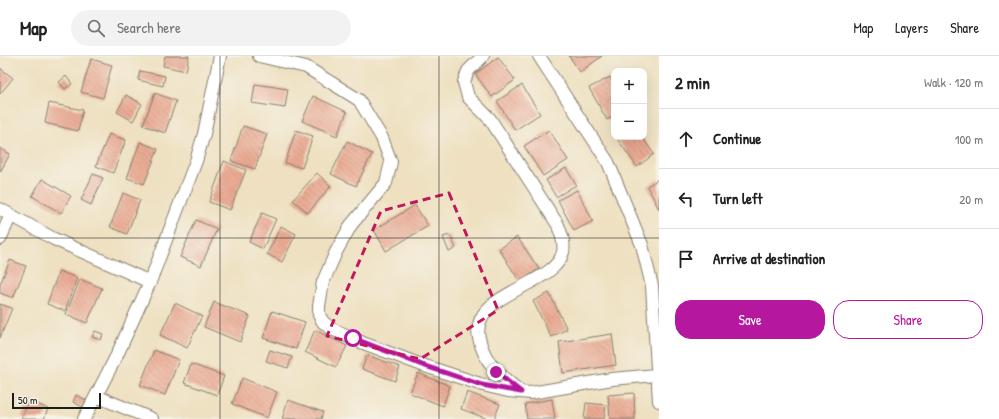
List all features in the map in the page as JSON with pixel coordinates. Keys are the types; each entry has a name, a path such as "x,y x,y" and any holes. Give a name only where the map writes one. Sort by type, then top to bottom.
{"street":[{"path":"84,419 118,355 150,282 196,161 204,134 220,56"},
{"path":"259,56 306,67 360,100 382,138 391,162 386,183 351,225 336,252 323,282 319,306 319,315 323,322 332,329 363,343 422,365 482,385 521,392 531,393 612,379 656,374"},
{"path":"483,56 468,71 464,82 468,97 490,119 558,225 563,240 563,252 558,262 531,282 497,301 485,311 479,322 478,332 481,348 486,357 496,372 521,392"},
{"path":"539,56 608,162 639,238 652,286 656,339 656,374 659,401"},
{"path":"0,209 54,239 150,282"},
{"path":"0,239 11,215"},
{"path":"96,396 152,419"}],"highlighted area":[{"path":"449,193 498,310 420,359 327,336 381,211"}],"building":[{"path":"165,56 189,56 186,71 163,66"},
{"path":"569,56 602,56 580,72"},
{"path":"498,57 515,80 492,97 475,74"},
{"path":"91,59 112,65 103,98 81,92"},
{"path":"0,68 13,78 0,94"},
{"path":"140,71 165,76 163,86 138,80"},
{"path":"66,76 72,84 65,89 59,82"},
{"path":"610,77 611,118 607,120 589,88"},
{"path":"255,84 288,89 285,108 252,103"},
{"path":"522,85 540,114 515,130 497,101"},
{"path":"155,93 176,101 165,133 143,125"},
{"path":"126,95 142,104 133,121 117,112"},
{"path":"313,96 347,112 337,136 302,121"},
{"path":"49,103 83,110 78,131 45,123"},
{"path":"243,126 267,134 255,169 231,161"},
{"path":"296,130 313,136 302,168 285,163"},
{"path":"549,130 568,160 543,176 524,146"},
{"path":"109,134 126,140 113,173 96,166"},
{"path":"618,140 644,140 654,154 637,167"},
{"path":"347,141 372,154 356,186 331,174"},
{"path":"140,142 158,149 144,184 127,178"},
{"path":"0,148 10,154 0,172"},
{"path":"224,161 246,170 230,210 209,202"},
{"path":"566,168 576,185 556,197 546,180"},
{"path":"317,173 331,186 308,213 293,200"},
{"path":"93,174 103,178 91,205 81,200"},
{"path":"42,179 71,196 61,213 32,196"},
{"path":"659,179 659,209 647,186"},
{"path":"577,190 593,221 574,231 558,200"},
{"path":"123,193 140,200 127,234 110,227"},
{"path":"415,205 428,226 386,251 374,230"},
{"path":"262,213 276,219 263,249 249,242"},
{"path":"196,220 217,229 201,266 180,257"},
{"path":"281,226 296,234 282,262 267,254"},
{"path":"450,235 456,248 449,252 443,237"},
{"path":"517,237 539,269 520,282 499,249"},
{"path":"10,260 26,266 13,298 0,293 0,284"},
{"path":"59,271 77,278 65,311 47,304"},
{"path":"80,279 102,288 87,323 66,314"},
{"path":"549,293 567,329 551,337 533,301"},
{"path":"214,302 250,316 240,342 204,327"},
{"path":"175,303 202,316 187,348 160,335"},
{"path":"0,304 12,308 0,338"},
{"path":"272,311 305,322 296,349 263,338"},
{"path":"315,330 347,346 336,367 305,352"},
{"path":"95,331 103,334 101,340 92,337"},
{"path":"612,334 616,365 563,373 559,342"},
{"path":"154,350 179,360 165,395 140,385"},
{"path":"270,350 292,357 288,368 266,361"},
{"path":"367,355 400,367 395,381 362,369"},
{"path":"191,364 224,376 217,395 184,383"},
{"path":"418,373 450,386 443,406 410,393"},
{"path":"242,378 277,392 267,418 232,404"},
{"path":"467,392 500,404 494,419 488,419 461,409"},
{"path":"634,393 635,419 610,419 608,395"},
{"path":"76,395 86,400 83,407 73,402"},
{"path":"552,399 555,419 527,419 525,404"},
{"path":"29,400 48,409 44,419 21,419"},
{"path":"288,400 323,412 321,419 282,419"},
{"path":"586,403 606,405 604,419 584,419"}],"route":[{"path":"353,338 422,365 482,385 508,391 521,392 496,372"}]}
